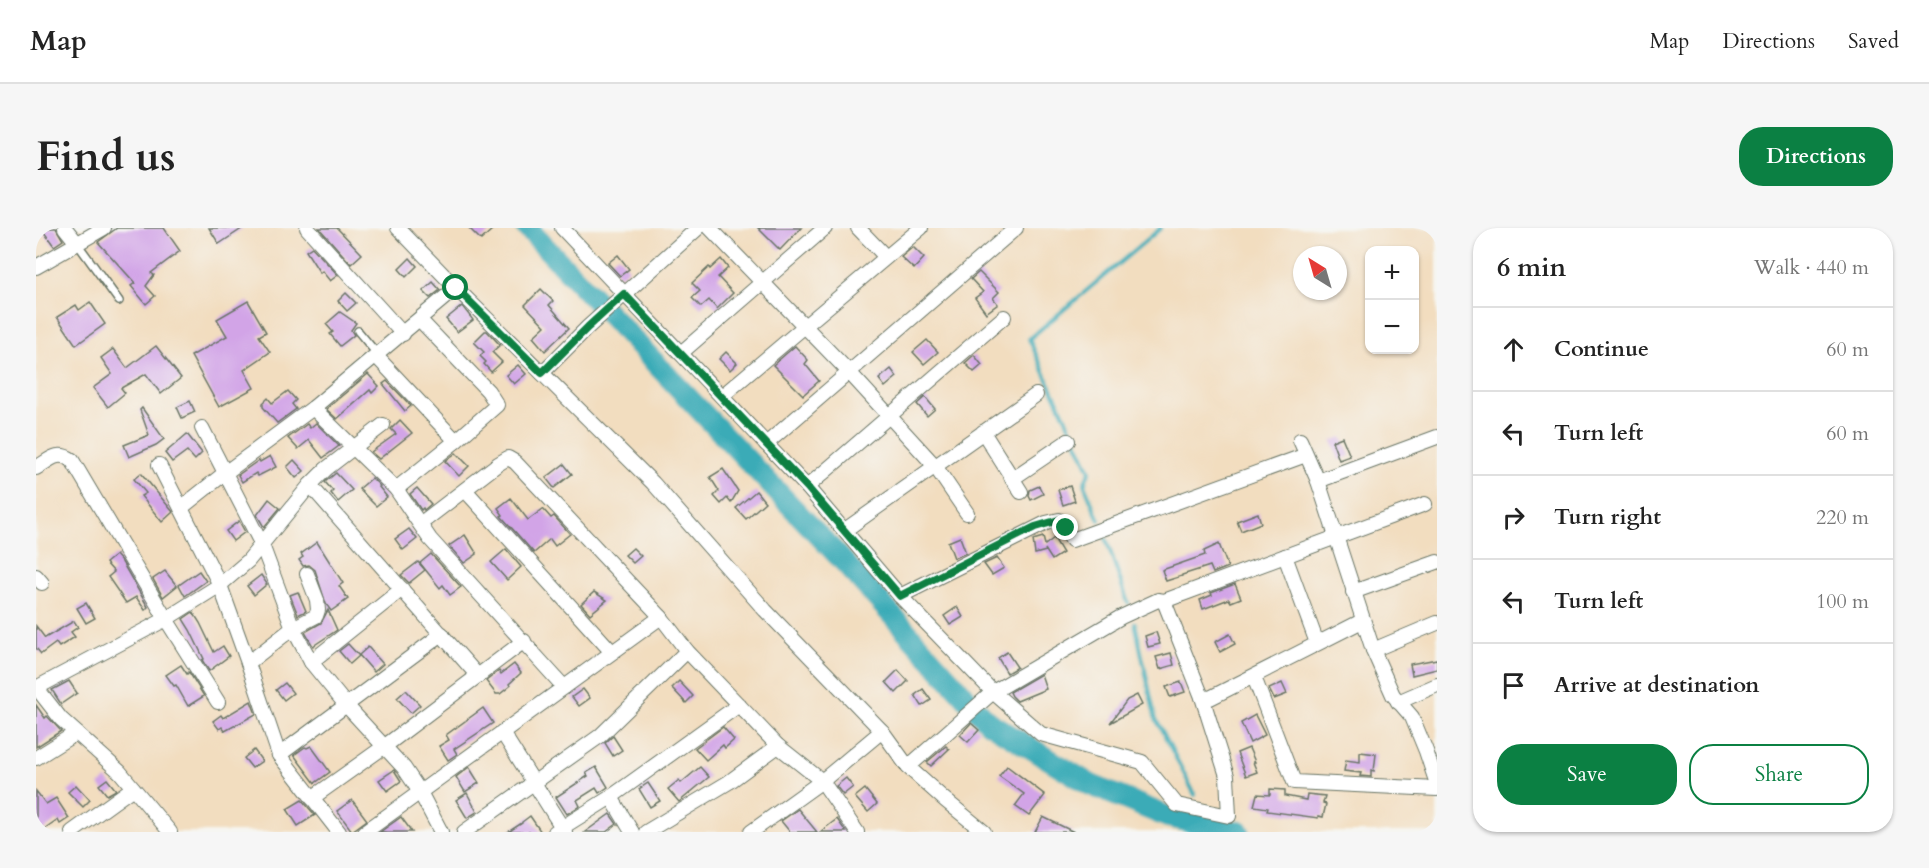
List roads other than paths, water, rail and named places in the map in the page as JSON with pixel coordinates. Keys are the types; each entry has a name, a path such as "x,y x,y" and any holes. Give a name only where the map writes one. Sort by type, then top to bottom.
{"street":[{"path":"65,228 77,243"},
{"path":"36,267 104,228"},
{"path":"307,228 403,334"},
{"path":"398,228 653,483 765,610 882,731 908,767 984,832"},
{"path":"562,228 807,487 900,596 993,692 1041,734 1142,762 1177,805 1229,816 1227,776 1202,697 1164,601"},
{"path":"542,373 588,327 698,228"},
{"path":"710,228 890,416 935,466 967,513"},
{"path":"681,353 825,228"},
{"path":"858,228 886,257"},
{"path":"722,396 921,228"},
{"path":"766,444 1012,229"},
{"path":"181,508 313,408 456,288"},
{"path":"807,487 1004,317"},
{"path":"396,489 497,405 488,391 420,320"},
{"path":"377,355 456,441"},
{"path":"845,530 1036,395"},
{"path":"313,408 396,489 430,539 564,687"},
{"path":"170,832 120,772 61,719 36,687 166,619 220,585 248,561 310,485 326,469 383,425"},
{"path":"202,428 262,545 292,628 311,662 346,705 404,768 420,792 441,832"},
{"path":"983,432 1021,492"},
{"path":"1318,481 1437,437"},
{"path":"1300,440 1318,481 1373,650 1386,682 1432,749 1437,784"},
{"path":"1012,478 1068,441"},
{"path":"36,468 57,455 64,455 72,460 218,702"},
{"path":"900,596 1046,523 1059,520 1072,540 1306,455"},
{"path":"420,524 508,458 514,462 660,617 687,651 778,746 822,781 857,832"},
{"path":"159,465 220,585 279,755 339,832"},
{"path":"310,485 478,676"},
{"path":"465,490 612,652"},
{"path":"908,767 993,692 1121,618 1158,600 1164,601 1425,504"},
{"path":"1285,556 1317,643"},
{"path":"1353,592 1437,562"},
{"path":"248,663 292,628 316,615 318,610 308,574"},
{"path":"311,662 402,589"},
{"path":"365,832 660,617"},
{"path":"1202,697 1210,698 1362,621"},
{"path":"1373,650 1437,623"},
{"path":"279,755 442,634"},
{"path":"312,798 524,641"},
{"path":"464,832 600,736 687,651"},
{"path":"1254,677 1294,782 1437,789"},
{"path":"1398,702 1437,685"},
{"path":"502,732 561,830 739,705"},
{"path":"751,832 822,781 882,731"},
{"path":"36,758 75,733"},
{"path":"646,832 729,782 778,746"},
{"path":"72,832 133,788"},
{"path":"611,797 632,832"}],"lane":[{"path":"77,243 119,301"},
{"path":"358,331 377,355"}],"waterway":[{"path":"527,228 845,563 988,722 1091,785 1168,817 1239,832"},
{"path":"1099,520 1084,484 1090,471 1029,339 1161,228"},
{"path":"1106,539 1128,603"},
{"path":"1135,623 1155,717 1195,795"},
{"path":"1204,815 1208,825"}]}
